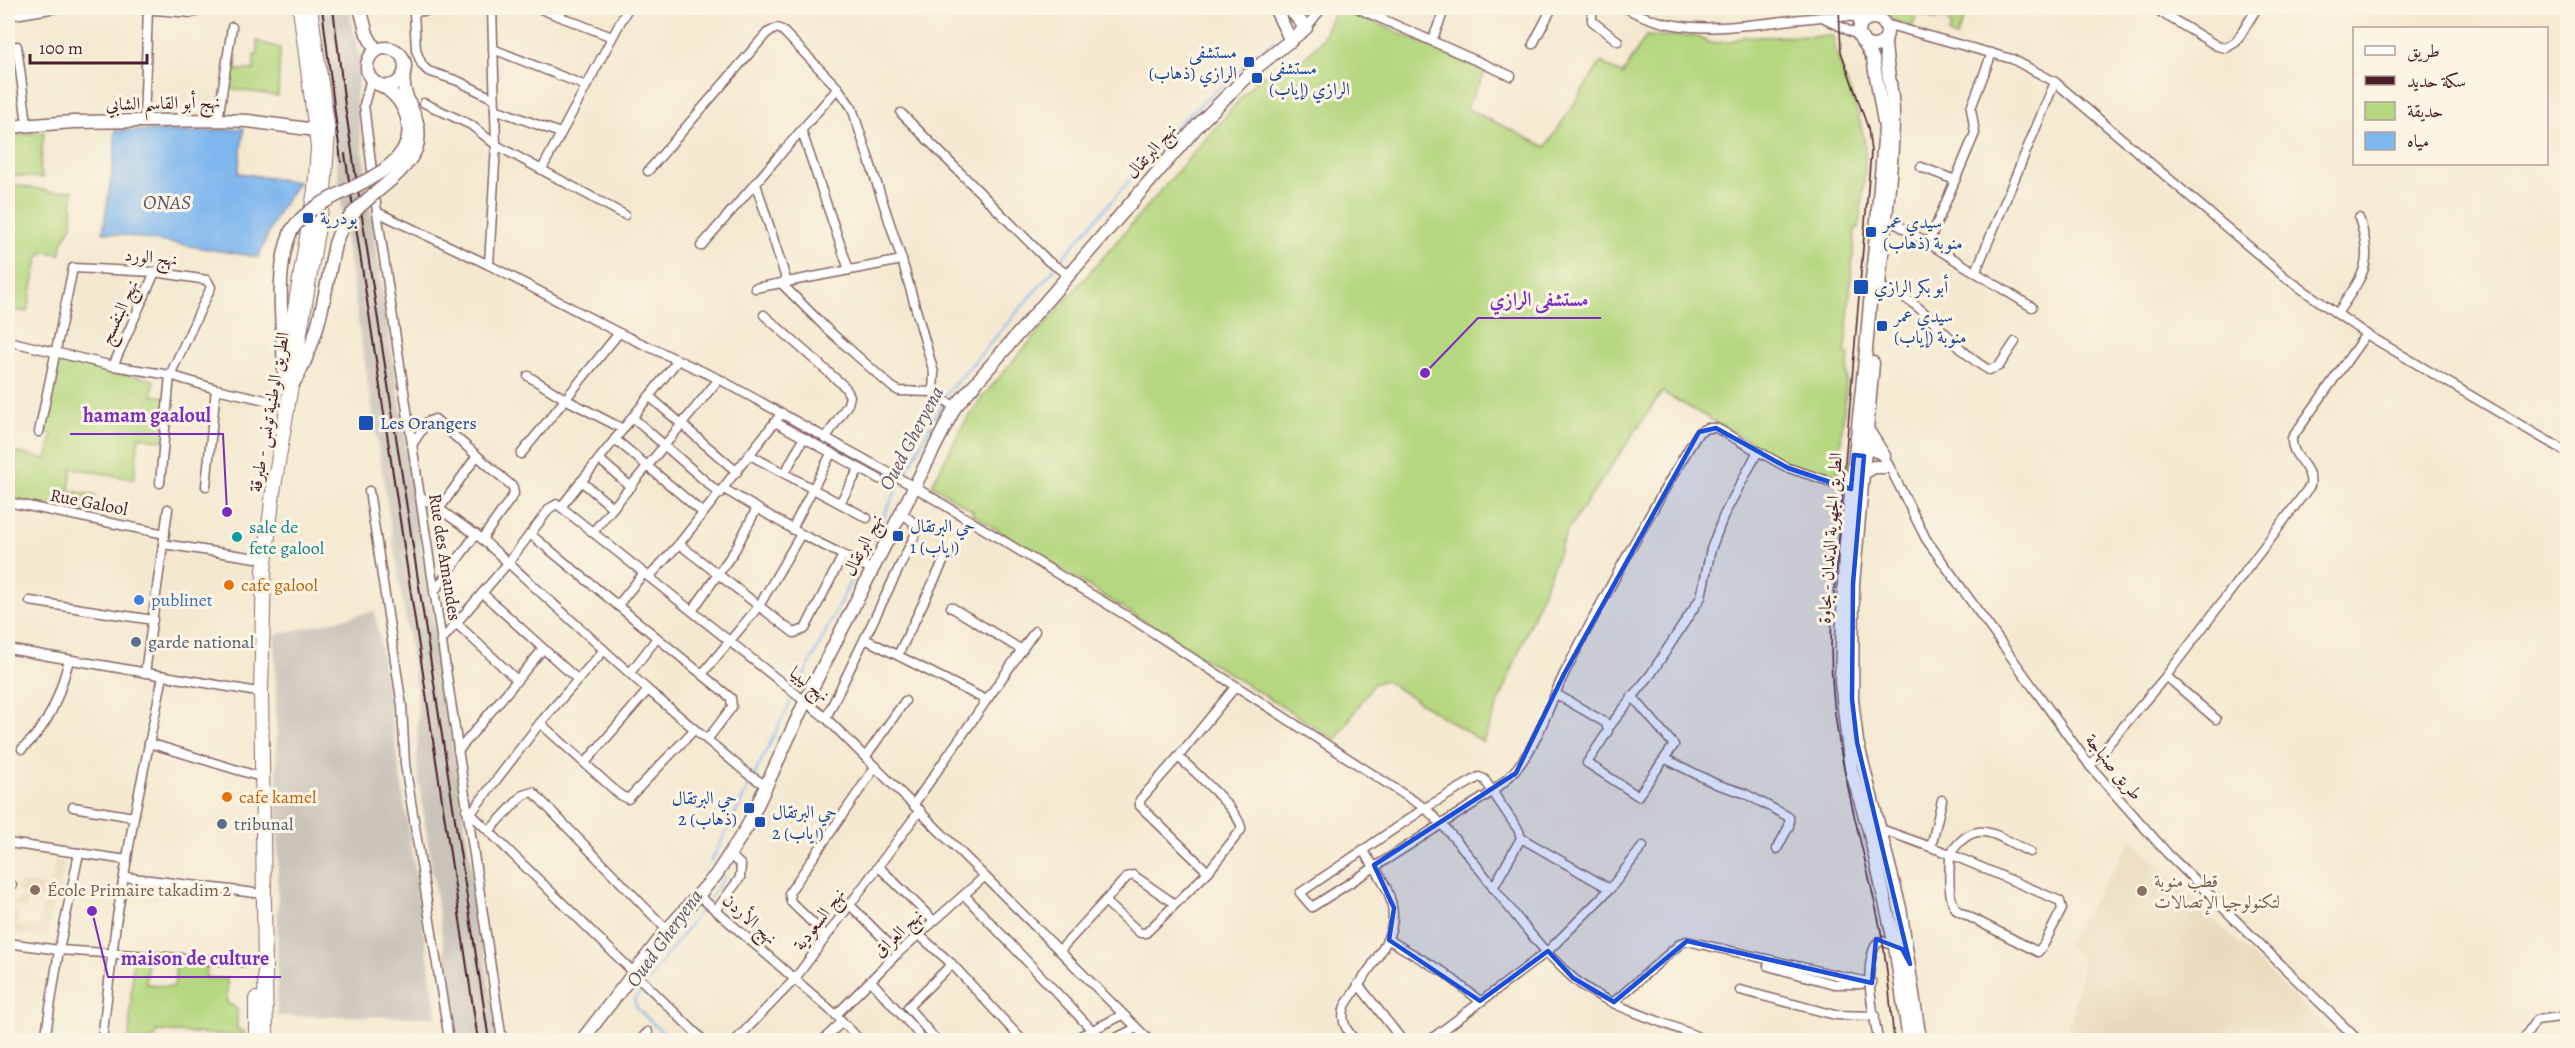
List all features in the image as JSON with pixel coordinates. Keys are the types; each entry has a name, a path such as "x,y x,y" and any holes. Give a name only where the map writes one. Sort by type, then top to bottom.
{"main road":[{"name":"الطريق الوطنية تونس - طبرقة","path":"300,8 319,130"},
{"name":"الطريق الوطنية تونس - طبرقة","path":"266,1041 261,618 267,528 315,190 319,130 310,8"},
{"name":"الطريق الوطنية تونس - طبرقة","path":"256,1041 252,691 256,558 279,403 287,382"}],"street":[{"path":"8,16 53,8"},
{"path":"131,8 195,13 200,8"},
{"path":"294,8 319,130"},
{"path":"360,8 366,31 375,51"},
{"path":"489,265 496,145 492,8"},
{"path":"538,8 612,37"},
{"path":"542,169 628,8"},
{"path":"1275,8 1290,41"},
{"path":"1289,8 1306,28 1322,8"},
{"path":"1357,8 1511,75"},
{"path":"1432,41 1445,8"},
{"path":"1533,45 1552,8"},
{"path":"1592,8 1592,21 1618,41"},
{"path":"1626,8 1664,23 1691,28 1822,17 1872,23 1898,27 1992,52 2025,64 2055,82 2286,278 2366,334 2568,453"},
{"path":"2154,8 2217,46 2226,48 2236,42 2257,8"},
{"path":"144,121 151,9"},
{"path":"441,9 414,12 418,60 428,70 458,81 495,104 560,134"},
{"path":"1822,17 1872,23"},
{"name":"الطريق الجهوية الدندان - بجاوة","path":"1872,23 1873,60 1885,128 1860,451 1862,474 1853,584 1852,699 1857,742 1900,908 1920,1041"},
{"name":"الطريق الجهوية الدندان - بجاوة","path":"1872,23 1887,75 1893,108 1893,149 1880,215 1879,287 1867,429 1851,488 1841,630 1845,732 1851,769 1869,830 1896,946 1909,1041"},
{"path":"218,120 232,27"},
{"name":"نهج البرتقال","path":"583,1039 636,974 667,930 699,896 730,855 762,783 868,568 900,513 910,484 952,405 1064,272 1199,124 1252,71 1306,28"},
{"path":"648,171 772,30 782,30 838,88 852,108 902,260 934,374 935,392"},
{"path":"17,46 27,124"},
{"path":"287,382 308,361 316,338 335,244 351,214 406,165 418,125 404,88 404,63 397,52 388,48 375,51 369,57 367,66 375,81 392,92 403,106 409,124 411,146"},
{"path":"493,49 586,86"},
{"path":"1929,242 1976,133 1971,108 1992,52"},
{"path":"375,81 387,85 396,82 404,72"},
{"name":"Rue des Amandes","path":"375,81 364,105 377,212 502,1041"},
{"path":"1976,271 2055,82"},
{"path":"701,246 838,88"},
{"path":"424,103 471,125 496,145 625,214"},
{"path":"901,112 1048,261 1064,272"},
{"name":"نهج أبو القاسم الشابي","path":"8,127 27,124 218,120 248,121 319,130"},
{"path":"802,132 849,270"},
{"path":"287,382 281,303 285,251 291,231 300,218 316,205 389,167 411,146"},
{"path":"1921,167 1955,180"},
{"path":"756,184 784,282 826,329 892,387 906,392 935,392 952,405"},
{"path":"377,212 489,265 619,333 719,379 825,439 881,476"},
{"path":"1880,215 1929,242 2032,307"},
{"path":"2337,314 2359,280 2368,260 2359,218"},
{"path":"755,288 902,260"},
{"name":"نهج الورد","path":"55,354 73,268 155,272 207,280 212,284 170,375"},
{"name":"نهج البنفسج","path":"112,366 155,272"},
{"path":"1879,287 1892,290 1915,305 1989,369 1999,366 2015,342"},
{"path":"764,315 845,387 850,396 848,404 825,439"},
{"path":"521,454 619,333"},
{"path":"2090,766 2166,676 2310,486 2310,474 2293,448 2292,438 2366,334"},
{"path":"8,341 112,366 170,375 216,389 279,403"},
{"path":"39,432 55,354"},
{"path":"441,641 552,506 561,507 678,360"},
{"path":"160,483 170,375"},
{"path":"528,376 565,399 623,429"},
{"path":"593,532 719,379"},
{"path":"206,486 216,389"},
{"path":"649,396 737,472"},
{"path":"618,605 679,544 782,414"},
{"path":"632,417 664,446 722,491 868,568"},
{"path":"411,445 427,422 435,419 476,457 510,484 514,491 434,592"},
{"path":"775,422 859,469 910,484 1236,686 1425,808 1441,822 1493,888 1573,978 1614,1002 1705,1041"},
{"path":"1610,889 1521,838 1492,792 1484,778 1475,778 1425,808 1300,892 1311,907 1441,822 1492,792 1523,764 1564,674 1699,432 1707,428 1716,428 1757,453 1806,475 1851,488"},
{"path":"1867,429 1887,466"},
{"path":"615,439 703,513"},
{"path":"785,473 803,439"},
{"path":"1860,451 1887,466"},
{"path":"1632,696 1674,745 1638,796 1587,763 1609,727 1632,696 1651,674 1701,597 1707,563 1720,525 1739,483 1757,453"},
{"path":"750,454 867,518"},
{"path":"792,529 831,454"},
{"path":"440,508 476,457"},
{"path":"599,459 630,487"},
{"path":"1862,474 1874,467 1887,466"},
{"name":"طريق صنهاجة","path":"1887,466 1926,539 2090,766 2167,853 2358,1041"},
{"path":"840,503 859,469"},
{"path":"581,481 613,508"},
{"path":"369,491 402,706 405,764 449,1041"},
{"path":"419,495 479,537 694,730 762,783"},
{"name":"Rue Galool","path":"8,502 165,534"},
{"name":"نهج ليبيا","path":"561,507 826,718 1149,1041"},
{"path":"692,611 735,550 757,508"},
{"path":"145,673 168,509"},
{"path":"826,718 867,640 916,532 913,522 900,513"},
{"path":"530,534 728,695 733,702 732,707 707,740"},
{"path":"703,673 759,606 801,534"},
{"path":"163,544 256,558"},
{"path":"679,544 794,633 801,632 845,557"},
{"path":"898,655 945,558"},
{"path":"482,593 578,680"},
{"path":"30,601 153,620"},
{"path":"951,607 1022,650"},
{"path":"456,623 517,680"},
{"name":"نهج السعودية","path":"736,1041 794,980 851,906 879,867 986,700 1035,631"},
{"path":"630,673 657,638"},
{"path":"867,640 986,700"},
{"path":"8,649 252,691"},
{"path":"458,751 543,649"},
{"path":"604,650 540,723 469,811 703,1041"},
{"path":"22,749 50,718 57,703 69,660"},
{"path":"102,1041 111,953 134,817 163,676"},
{"path":"2166,676 2216,719"},
{"path":"1208,872 1140,806 1140,800 1236,686"},
{"path":"585,764 648,690"},
{"path":"1556,694 1609,727"},
{"path":"866,756 905,701"},
{"path":"540,723 620,795 628,799 694,730"},
{"path":"149,743 254,775"},
{"path":"1105,901 1144,934 1208,872 1241,830 1242,824 1211,788 1178,757"},
{"path":"1666,759 1716,784 1744,793 1789,817 1789,826 1777,849"},
{"path":"826,936 791,902 789,893 876,766"},
{"path":"490,830 523,795 532,792 667,930"},
{"path":"1931,847 1942,800"},
{"path":"73,807 134,817"},
{"path":"1878,828 1950,854 2060,901 2062,909 2040,951 2035,951 1955,908 1952,897 1950,854 1964,837 1977,830 2030,852"},
{"path":"1493,888 1521,838"},
{"path":"8,843 127,860"},
{"path":"1430,1041 1548,951 1610,889 1643,846"},
{"path":"1355,1041 1346,1029 1342,1016 1358,984 1389,940 1394,924 1394,908 1386,885 1362,850"},
{"path":"45,1041 59,950 79,854"},
{"path":"713,907 740,878 742,871 739,862 730,855"},
{"path":"879,867 934,921"},
{"path":"1060,950 1126,877 1133,875 1175,904"},
{"path":"124,877 255,893"},
{"name":"نهج العراق","path":"823,1041 839,1018 898,953 984,878"},
{"name":"نهج الأردن","path":"699,896 839,1018 860,1041"},
{"path":"965,896 1092,1030"},
{"path":"851,906 898,953"},
{"path":"919,935 952,964 1022,1041"},
{"path":"1389,940 1445,974 1480,1001"},
{"path":"1614,1002 1681,942 1687,941 1869,983"},
{"path":"1878,1041 1869,983 1874,945 1884,941 1902,949 1910,964"},
{"path":"8,944 59,950 256,963"},
{"path":"936,1041 908,1007 952,964"},
{"path":"1768,966 1834,984 1869,983"},
{"path":"872,982 917,1032 920,1041"},
{"path":"1358,984 1402,1041"},
{"path":"1740,990 1835,1015 1875,1016"},
{"path":"1072,1041 1123,1015"},
{"path":"2523,1041 2532,1024 2541,1018 2568,1017"},
{"path":"1112,1041 1137,1028"},
{"path":"640,1041 648,1032"}],"highlighted area":[{"path":"1716,428 1788,468 1851,489 1854,455 1864,456 1853,584 1852,699 1857,742 1910,964 1902,949 1876,939 1872,983 1687,941 1614,1002 1573,978 1548,951 1480,1001 1389,940 1394,908 1374,865 1516,773 1564,674 1699,432"}],"shaded area":[{"path":"319,8 349,8 361,64 356,98 373,228 498,1040 458,1040 417,769 418,699 346,244"},
{"path":"375,611 437,1017 277,1016 275,635"},
{"name":"قطب منوبة لتكنولوجيا الإتصالات","path":"2132,839 2337,1040 2066,1040 2082,969 2080,957 2066,944"},
{"path":"55,861 65,863 59,892 52,891 50,900 18,893 19,882 50,887"},
{"path":"18,898 28,898 27,908 16,907 16,905 13,910 18,913 17,925 38,927 43,904 53,905 48,938 8,934 8,906 10,900 17,902"}],"green space":[{"path":"1336,8 1343,8 1486,71 1466,108 1546,147 1601,62 1622,75 1646,36 1695,36 1710,43 1729,42 1743,37 1833,36 1835,49 1863,135 1865,169 1859,228 1855,229 1845,354 1849,354 1837,483 1792,465 1662,392 1567,531 1483,742 1384,680 1373,684 1336,740 972,514 973,511 932,485 962,427 984,395 1260,76 1297,65 1321,41"},
{"path":"1882,8 1969,8 1956,37 1948,35 1951,27 1948,20 1938,17 1936,20 1918,13 1912,27 1893,20"},
{"path":"257,41 280,48 278,96 225,88 233,56 236,56 236,70 254,70 254,55 258,55"},
{"path":"44,132 40,169 43,178 8,175 8,137"},
{"path":"10,184 53,192 73,190 72,225 62,243 61,254 44,252 38,259 27,312 12,310 15,294 8,292"},
{"path":"56,360 154,380 152,395 172,398 162,441 139,436 134,479 72,468 69,490 95,496 91,513 8,501 8,451 47,459 52,434 45,431"},
{"path":"133,958 147,961 146,984 174,987 176,963 207,964 206,978 227,979 227,1003 237,1008 237,1030 244,1031 244,1036 157,1031 154,1040 129,1040"}],"water":[{"name":"ONAS","path":"244,128 238,173 298,182 277,214 258,257 103,232 115,152 115,130 198,132"}],"waterway":[{"name":"Oued Gheryena","path":"1306,13 1310,8"},
{"name":"Oued Gheryena","path":"1058,263 1179,123 1275,39"},
{"name":"Oued Gheryena","path":"903,478 948,392 1055,268"},
{"name":"Oued Gheryena","path":"861,561 900,483"},
{"name":"Oued Gheryena","path":"797,690 858,566"},
{"name":"Oued Gheryena","path":"711,862 794,695"},
{"name":"Oued Gheryena","path":"709,899 725,877"},
{"name":"Oued Gheryena","path":"648,981 705,904"},
{"name":"Oued Gheryena","path":"645,986 634,1000 637,1008 670,1040"}],"tram line":[{"path":"1839,8 1841,52 1868,128 1871,152 1832,618 1831,660 1839,739 1881,932 1894,1040"}],"railway":[{"path":"322,8 341,162"},
{"path":"333,8 345,106 489,1040"},
{"path":"345,154 478,1040"}],"place":[{"name":"مستشفى الرازي (ذهاب)","path":"1249,62"},
{"name":"مستشفى الرازي (إياب)","path":"1257,78"},
{"name":"بودرية","path":"308,218"},
{"name":"سيدي عمر منوبة (ذهاب)","path":"1871,232"},
{"name":"أبو بكر الرازي","path":"1861,287"},
{"name":"سيدي عمر منوبة (إياب)","path":"1882,326"},
{"name":"مستشفى الرازي","path":"1425,373"},
{"name":"Les Orangers","path":"366,423"},
{"name":"hamam gaaloul","path":"227,512"},
{"name":"حي البرتقال 1 (إياب)","path":"898,536"},
{"name":"sale de fete galool","path":"237,537"},
{"name":"cafe galool","path":"229,585"},
{"name":"publinet","path":"139,600"},
{"name":"garde national","path":"136,642"},
{"name":"cafe kamel","path":"227,797"},
{"name":"حي البرتقال 2 (ذهاب)","path":"749,808"},
{"name":"حي البرتقال 2 (إياب)","path":"760,822"},
{"name":"tribunal","path":"222,824"},
{"name":"École Primaire takadim 2","path":"35,890"},
{"name":"قطب منوبة لتكنولوجيا الإتصالات","path":"2142,891"},
{"name":"maison de culture","path":"92,911"}]}
